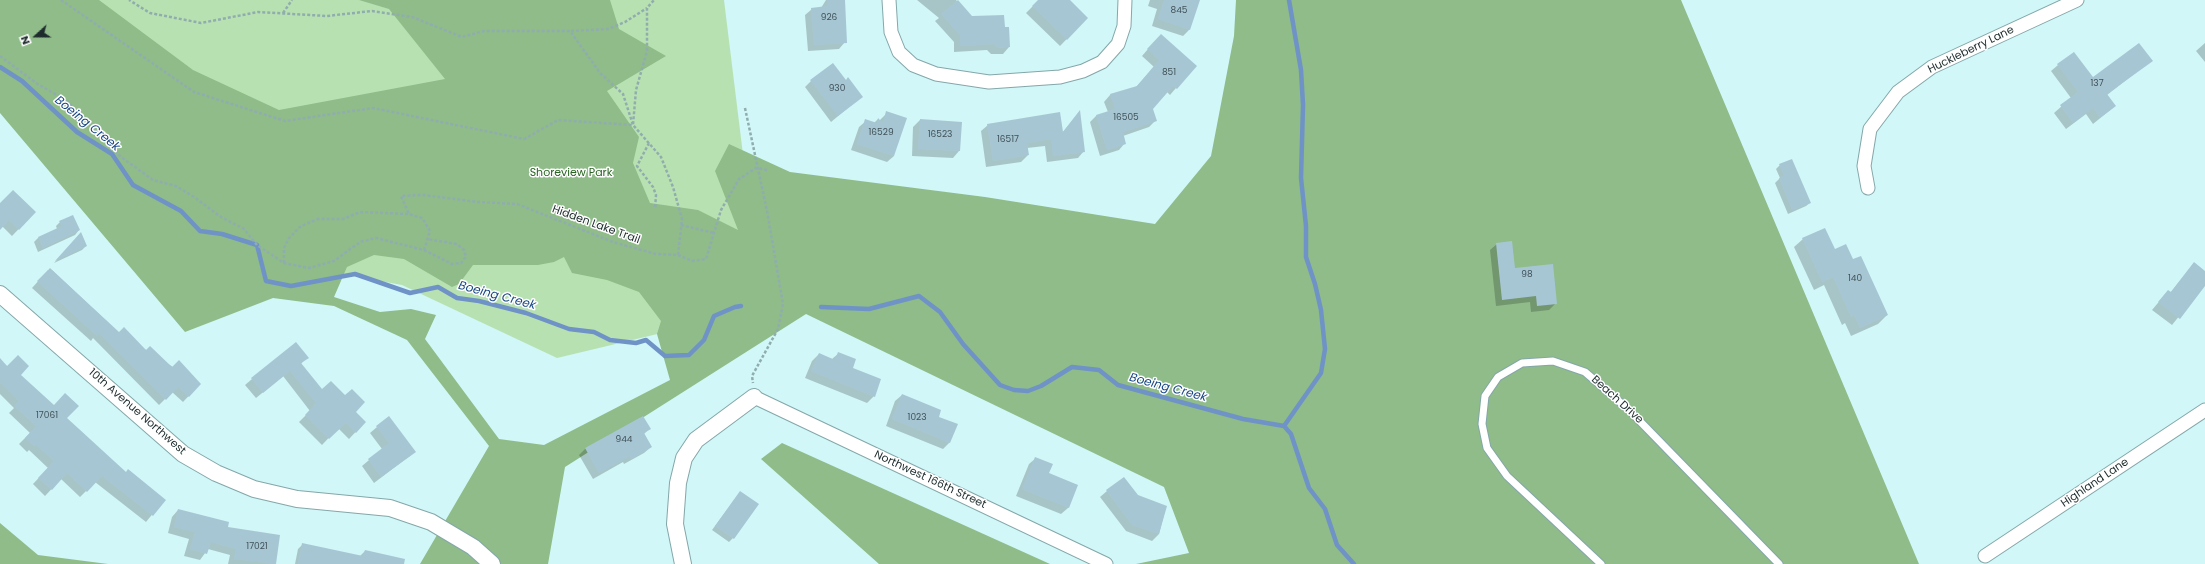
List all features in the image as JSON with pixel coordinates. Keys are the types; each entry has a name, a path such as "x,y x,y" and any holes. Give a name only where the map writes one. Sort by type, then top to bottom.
{"street":[{"path":"889,0 892,32 899,52 913,65 936,74 990,82 1060,77 1083,71 1102,62 1118,44 1124,26 1125,0"},
{"name":"Huckleberry Lane","path":"1868,188 1864,166 1870,129 1898,92 1932,67 2077,0"},
{"name":"10th Avenue Northwest","path":"0,294 183,454 216,473 254,489 297,499 396,510 431,522 473,547 492,564"},
{"path":"683,564 675,524 678,483 684,458 696,440 754,397"},
{"name":"Northwest 166th Street","path":"754,397 1106,564"},
{"name":"Highland Lane","path":"1985,556 2205,410"}],"lane":[{"name":"Beach Drive","path":"1601,564 1507,476 1487,448 1482,424 1485,396 1498,377 1522,363 1553,361 1585,372 1628,409 1779,564"}],"path":[{"path":"61,0 194,92 285,121 373,108 524,139 558,120 634,126"},
{"path":"129,0 150,13 201,23 258,12 326,16 372,11 412,17 462,38 484,31 570,31 608,29 625,22 647,8 654,0"},
{"path":"282,14 292,0"},
{"path":"634,126 636,90 646,51 647,8"},
{"path":"570,31 600,73 623,94 634,126 661,157 673,187 682,219 678,255 692,261 706,260 721,210 738,179 759,168 767,170"},
{"path":"0,56 36,83 67,101 120,158 153,180 176,186 194,197 221,218 244,229 257,244 284,263 309,268 334,261 360,242 376,238 424,250 452,264 461,263 466,257 464,250 457,244 427,239"},
{"path":"745,108 759,168 784,304 778,329 752,376 754,397"},
{"path":"649,143 637,166 653,186 656,195 655,209"},
{"name":"Hidden Lake Trail","path":"410,214 402,196 423,195 478,202 517,204 613,242 656,254 678,255"},
{"path":"284,263 284,248 289,238 301,226 318,219 343,219 360,212 410,214 422,218 430,231 424,250"},
{"path":"681,225 714,233"}],"green space":[{"name":"Shoreview Park","path":"0,0 724,0 762,309 557,358 402,285 200,248"},
{"path":"0,0 99,0 193,70 279,110 445,79 389,9 359,0 610,0 619,29 666,56 607,91 639,137 633,163 650,203 698,210 738,230 715,171 729,144 790,172 985,197 1155,224 1211,156 1234,36 1236,0 1681,0 1919,564 1136,564 1189,553 1164,487 806,314 565,467 548,564 420,564 489,446 407,340 334,306 273,298 185,332 0,113","holes":["374,255 404,259 452,287 459,284 473,265 538,265 554,262 564,257 572,273 607,280 639,292 661,321 657,334 670,380 544,445 499,439 425,339 436,315 411,309 380,312 334,297 347,267"]},
{"path":"782,443 1050,564 879,564 761,459"},
{"path":"0,523 38,555 108,564 0,564"}],"building":[{"path":"827,0 845,0 847,43 814,45 811,8 827,6"},
{"path":"958,0 972,16 1004,15 1005,27 1009,27 1010,47 998,48 994,44 960,46 960,35 941,14"},
{"path":"1038,0 1070,0 1088,18 1067,40 1032,6"},
{"path":"1164,0 1200,0 1190,30 1158,19"},
{"path":"1161,34 1197,66 1177,89 1173,86 1153,109 1157,121 1123,132 1126,144 1107,150 1096,115 1115,109 1110,94 1137,86 1159,60 1147,49"},
{"path":"2139,43 2153,61 2107,94 2116,106 2100,118 2093,108 2073,123 2060,105 2078,92 2057,64 2074,52 2093,77"},
{"path":"833,63 846,80 848,77 863,97 838,116 810,80"},
{"path":"1080,110 1085,152 1053,156 1051,139 1027,143 1029,155 993,161 987,124 1060,112 1063,132"},
{"path":"886,111 907,118 894,156 857,144 865,119 877,123 878,118 883,123"},
{"path":"920,119 962,122 960,151 918,149"},
{"path":"1792,159 1811,203 1792,210 1779,178 1784,176 1779,164"},
{"path":"13,190 36,212 19,230 9,220 0,230 0,203"},
{"path":"73,215 80,230 43,248 38,237 62,226 59,221"},
{"path":"1825,228 1835,249 1846,244 1853,259 1861,256 1888,315 1860,328 1854,315 1851,317 1833,277 1822,282 1802,238"},
{"path":"81,232 87,246 55,261"},
{"path":"1512,241 1515,268 1553,264 1557,304 1537,306 1536,296 1502,300 1496,243"},
{"path":"2194,262 2205,271 2205,286 2180,319 2158,302 2168,290 2171,292"},
{"path":"48,270 52,270 119,332 124,327 146,350 150,346 172,367 179,360 201,384 189,397 178,387 166,400 99,333 97,336 37,281"},
{"path":"296,342 309,358 301,363 322,389 331,381 345,395 352,389 365,402 356,412 366,422 356,433 346,423 329,439 305,415 316,403 290,371 263,393 251,378"},
{"path":"838,352 856,359 853,368 881,379 875,397 811,371 819,353 835,360"},
{"path":"18,355 29,366 21,375 54,405 65,393 79,406 67,418 126,472 128,469 166,500 153,516 102,476 87,492 67,473 52,490 38,478 54,461 36,445 34,446 25,438 36,426 14,406 19,401 0,382 0,358 7,366"},
{"path":"902,394 941,410 939,417 958,424 950,443 892,419"},
{"path":"389,416 416,452 381,477 368,459 389,443 376,426"},
{"path":"643,416 651,429 644,433 652,447 631,459 630,456 599,473 585,448"},
{"path":"1035,457 1053,464 1049,473 1078,485 1069,508 1022,489"},
{"path":"1124,477 1138,495 1167,506 1159,534 1132,525 1106,490"},
{"path":"740,491 759,504 734,539 715,526"},
{"path":"178,509 229,522 228,527 280,535 276,564 234,559 236,549 211,542 207,554 190,549 195,532 174,527"},
{"path":"302,543 363,556 365,550 405,559 404,564 298,564"}],"waterway":[{"path":"1284,426 1321,373 1325,349 1321,310 1315,284 1306,257 1306,226 1301,178 1303,105 1301,70 1289,0"},
{"name":"Boeing Creek","path":"0,67 22,81 77,132 112,154 133,185 181,211 200,231 222,234 257,245 266,281 291,286 355,274 410,293 438,287 457,298 479,301 526,313 569,329 594,332 610,340 636,343 646,340 665,356 689,355 704,340 714,316 741,306"},
{"name":"Boeing Creek","path":"821,307 869,309 919,296 940,312 963,344 1000,385 1014,390 1028,391 1041,386 1072,367 1099,370 1118,385 1243,419 1284,426 1291,434 1309,488 1325,509 1337,545 1354,564"}]}
